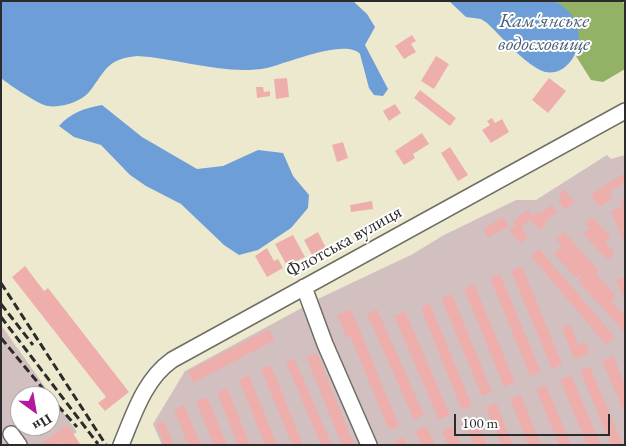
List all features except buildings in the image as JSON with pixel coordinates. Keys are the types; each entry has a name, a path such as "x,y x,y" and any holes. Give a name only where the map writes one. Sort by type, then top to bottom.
{"street":[{"name":"Флотська вулиця","path":"121,445 149,382 160,368 304,287 625,112"},
{"path":"304,287 325,344 369,445"}],"shaded area":[{"path":"607,155 611,159 625,155 625,445 162,445 153,424 185,371 324,296 411,255 444,235 516,200 536,200"},
{"path":"1,325 44,386 10,386 10,436 60,436 60,408 77,432 59,445 1,445"}],"green space":[{"path":"555,1 622,1 625,5 625,69 603,82 591,80 576,56 578,39 575,25 567,13"}],"water":[{"path":"1,1 353,1 367,14 375,27 365,45 388,89 383,96 374,95 369,88 360,54 352,50 329,50 267,68 251,70 218,68 137,56 113,63 82,98 65,105 48,106 32,99 1,78"},
{"name":"Кам'янське водосховище","path":"449,1 556,2 570,12 577,25 579,38 576,51 570,62 561,70 550,73 538,69 518,54 487,23 481,19 466,17"},
{"path":"102,105 142,137 197,169 223,166 258,150 283,153 293,176 309,195 308,208 291,228 258,250 239,255 224,245 181,204 146,186 130,175 101,145 74,137 59,126 78,112"}],"railway":[{"path":"1,283 106,445"},
{"path":"1,304 33,345"},
{"path":"1,317 98,444"},
{"path":"1,338 41,386"},
{"path":"60,408 77,427"}]}
